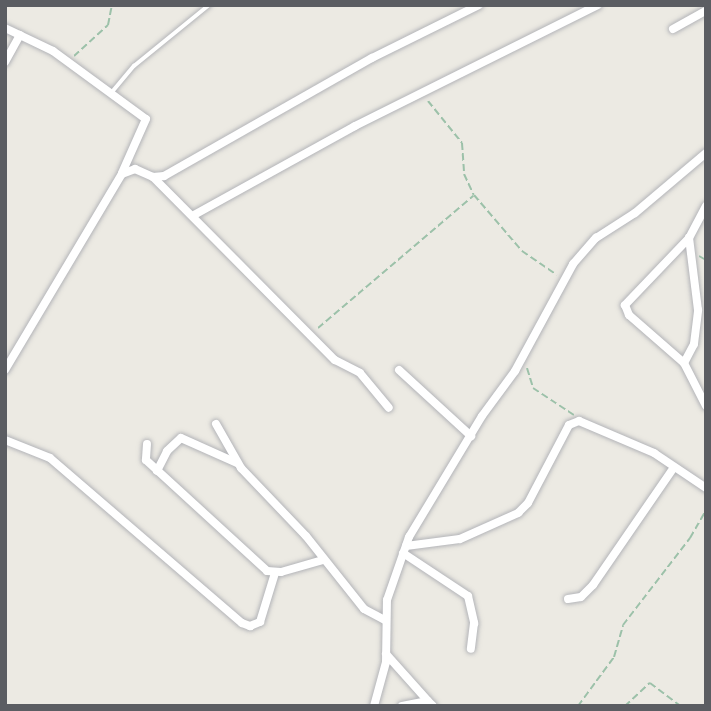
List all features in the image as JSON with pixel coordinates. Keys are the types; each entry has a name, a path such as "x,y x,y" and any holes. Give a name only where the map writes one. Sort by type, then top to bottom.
{"street":[{"path":"153,177 164,176 339,76 479,5"},
{"path":"194,215 423,92 598,5"},
{"path":"673,29 706,11"},
{"path":"5,28 68,62 146,119 122,174 5,370"},
{"path":"5,62 20,34"},
{"path":"704,155 706,167"},
{"path":"374,706 386,654 385,620 404,550 471,436 553,307 564,279 596,238 635,213 704,155"},
{"path":"122,174 135,169 153,177 194,215 340,364 360,373 389,408"},
{"path":"706,206 689,238 625,304 629,315 684,363 706,406"},
{"path":"684,363 696,337 698,310 689,238"},
{"path":"399,370 471,436"},
{"path":"404,550 460,539 518,513 528,503 569,425 579,421 674,467 706,488"},
{"path":"216,424 237,463 364,609 385,620"},
{"path":"157,471 167,451 181,438 237,463"},
{"path":"5,440 50,457 242,623 250,626 260,622 275,573"},
{"path":"147,444 144,457 157,471 261,566 275,573 323,560"},
{"path":"568,598 586,594 674,467"},
{"path":"404,550 468,596 474,622 471,649"},
{"path":"386,654 430,704"},
{"path":"402,706 430,704"}],"lane":[{"path":"112,92 134,66 209,5"}],"path":[{"path":"68,62 108,24 113,5"},
{"path":"706,58 706,66"},
{"path":"423,92 461,143 464,174 474,195 522,251 564,279"},
{"path":"312,333 474,195"},
{"path":"522,358 533,388 579,421"},
{"path":"579,706 614,657 623,625 690,538 706,510"},
{"path":"625,706 650,683 681,706"}]}
